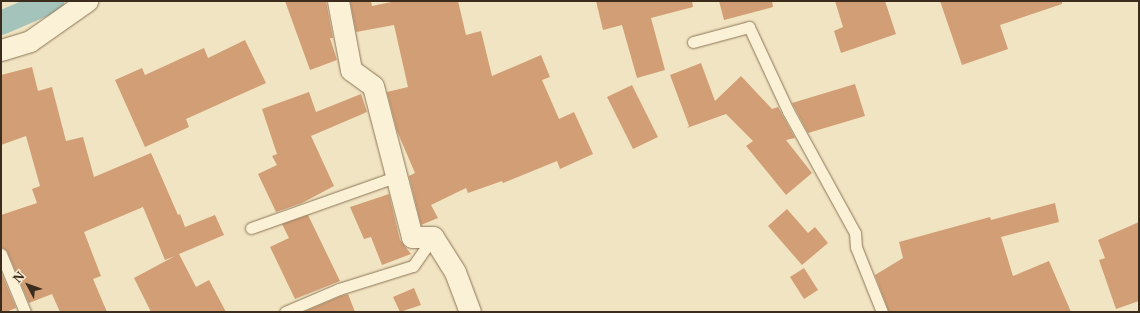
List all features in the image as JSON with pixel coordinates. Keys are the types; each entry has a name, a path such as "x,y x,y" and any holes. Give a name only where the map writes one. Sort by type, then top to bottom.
{"street":[{"path":"1,50 30,40 87,1"},
{"path":"338,1 351,70 373,86 395,177 412,237 434,237 455,272 470,312"}],"lane":[{"path":"693,42 749,27 788,111 855,234 856,247 882,312"},
{"path":"251,228 395,177"},
{"path":"285,312 339,289 413,266 434,237"},
{"path":"1,254 25,312"}],"building":[{"path":"285,1 326,1 333,38 330,38 337,60 310,70"},
{"path":"350,1 371,1 372,6 396,1 458,1 466,35 481,31 492,76 541,55 550,77 542,80 559,119 574,112 593,154 560,169 557,161 503,183 502,181 468,193 466,188 431,205 438,218 421,225 409,176 415,173 397,131 387,92 408,87 394,25 356,32"},
{"path":"596,1 692,1 693,7 651,18 665,70 637,78 622,25 603,30"},
{"path":"719,1 772,1 773,7 724,20"},
{"path":"835,1 885,1 896,34 841,53 834,31 843,27"},
{"path":"940,1 1062,1 1062,4 1000,25 1008,49 962,65"},
{"path":"245,40 266,83 186,119 189,127 145,147 115,80 142,68 145,75 204,48 208,58"},
{"path":"701,63 715,101 741,76 772,109 778,107 795,138 786,140 812,173 786,195 746,146 753,141 726,114 687,128 689,126 670,75"},
{"path":"32,67 38,91 52,87 66,141 83,137 94,177 151,153 178,215 180,214 185,227 215,215 224,235 179,254 196,287 209,280 226,312 151,312 134,278 175,256 165,260 143,207 84,232 101,276 93,279 107,312 60,312 52,294 29,303 7,251 1,247 1,215 37,203 32,189 40,186 26,136 1,145 1,75"},
{"path":"855,84 865,116 808,133 792,103"},
{"path":"632,85 658,137 633,149 607,97"},
{"path":"309,92 316,112 361,94 367,112 311,136 334,186 302,203 276,212 258,174 277,165 272,156 277,154 262,109"},
{"path":"389,194 400,240 411,254 382,265 371,237 364,239 350,207"},
{"path":"1055,203 1059,222 1001,237 1013,276 1049,261 1071,312 889,312 875,275 903,258 899,242 990,217 991,220"},
{"path":"787,209 808,233 815,227 828,243 802,265 768,226"},
{"path":"308,215 340,281 295,299 270,247 289,238 282,224"},
{"path":"1139,222 1139,301 1116,309 1099,260 1105,258 1098,240"},
{"path":"804,268 818,290 804,299 790,277"},
{"path":"1,272 16,308 6,312 1,312"},
{"path":"414,288 421,305 400,312 393,297"},
{"path":"348,294 355,312 303,312 341,296"}],"waterway":[{"path":"1,23 52,1"}]}
